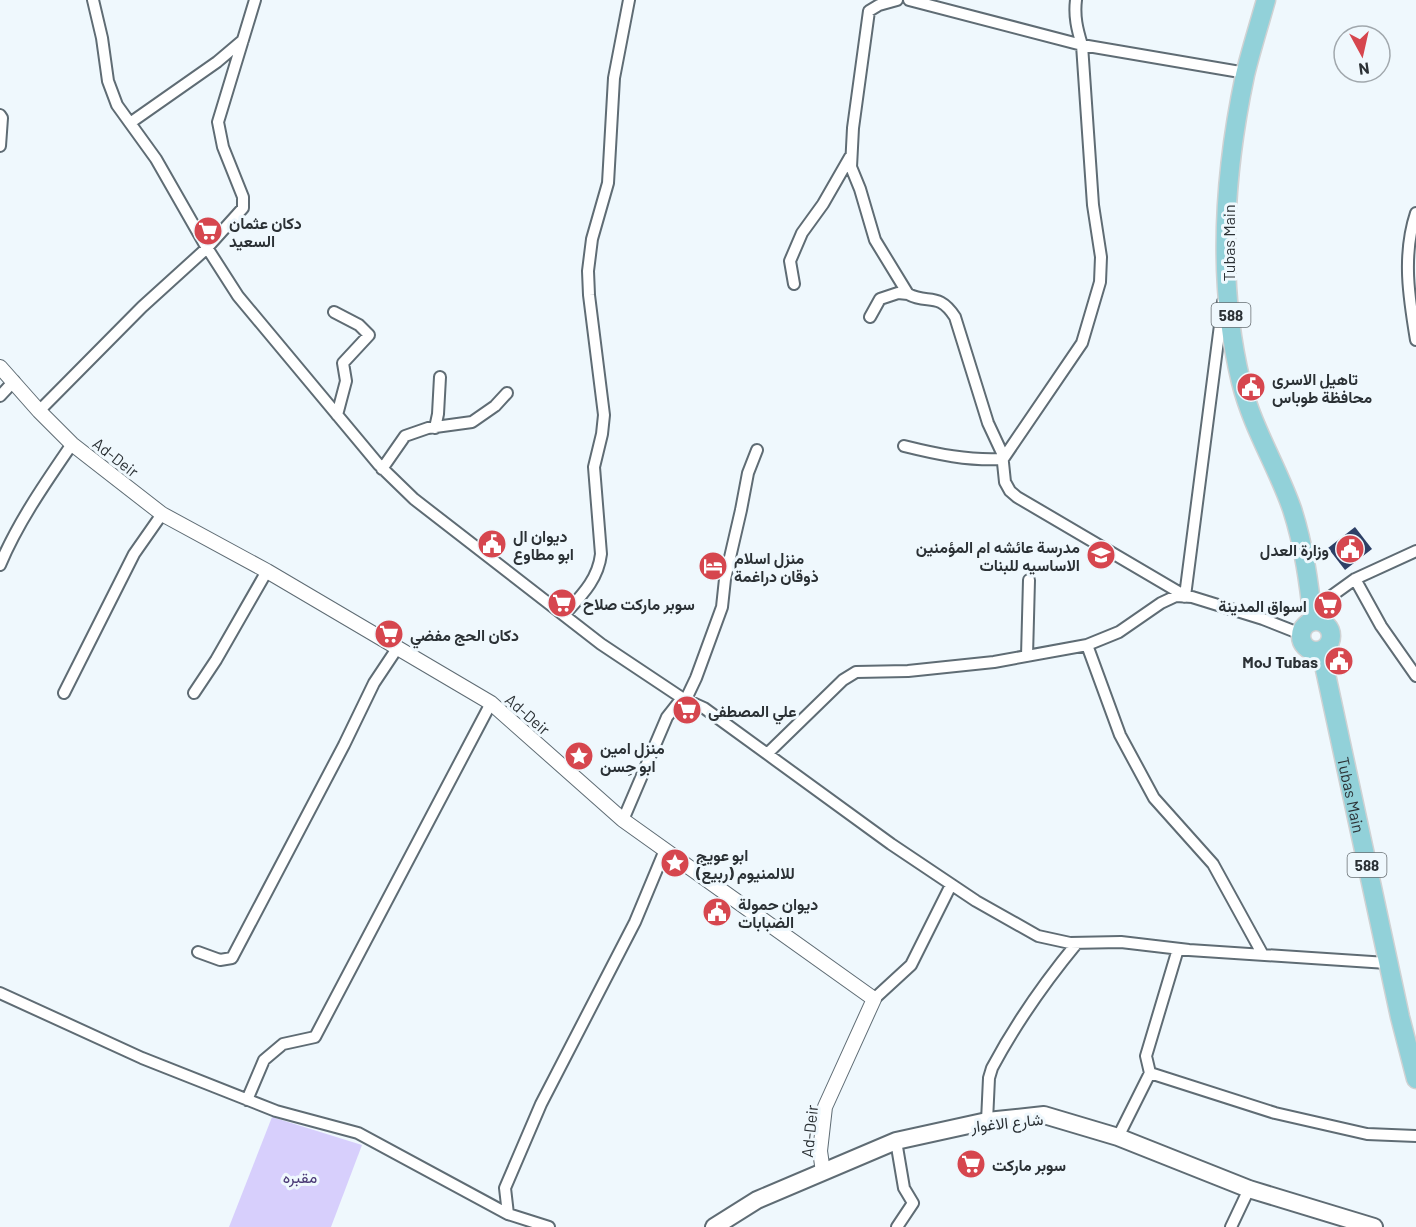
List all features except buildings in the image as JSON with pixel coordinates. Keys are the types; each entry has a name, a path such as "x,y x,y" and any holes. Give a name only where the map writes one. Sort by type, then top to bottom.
{"main road":[{"name":"Tubas Main","path":"1266,0 1246,72 1235,130 1229,176 1227,267 1232,336 1242,383 1252,418 1292,510 1305,557 1309,622"},
{"path":"1318,621 1327,626 1332,635 1329,645 1322,651 1307,649 1301,640 1309,622 1318,621"},
{"name":"Tubas Main","path":"1322,651 1388,963 1416,1079"},
{"name":"شارع الاغوار","path":"714,1227 757,1200 896,1141 987,1121 1044,1115 1118,1137 1249,1189 1374,1227"}],"street":[{"path":"93,0 101,29 110,88 117,105 166,175 207,248 250,312 382,469 414,499 617,656 704,708 891,844 951,885 1029,932 1054,941 1077,943 1120,942 1178,949 1388,963"},
{"path":"39,411 142,308 207,248 243,208 243,197 223,147 218,122 255,0"},
{"path":"564,615 593,582 601,554 594,466 604,415 588,271 592,239 608,183 614,78 629,0"},
{"path":"909,0 1082,45 1246,72"},
{"path":"1003,459 1082,343 1100,282 1101,257 1093,205 1082,45 1077,29 1076,0"},
{"path":"891,1 869,11 850,157 853,175 860,189 875,240 908,294"},
{"path":"130,123 218,63 243,40"},
{"path":"0,115 2,118 0,146"},
{"path":"794,284 790,261 802,233 823,204 850,157"},
{"path":"1416,213 1408,289 1416,340"},
{"path":"1185,597 1227,267"},
{"path":"870,317 880,299 898,293 939,301 951,310 987,423 999,446 1003,459 1005,482 1010,491 1185,597"},
{"path":"334,312 359,325 369,335 344,363 346,381 337,416"},
{"name":"Ad-Deir","path":"0,367 72,444 162,514 267,571 491,703 623,820 874,999 825,1107 820,1150 823,1172"},
{"path":"435,428 440,377"},
{"path":"0,396 14,381"},
{"path":"382,469 405,436 472,422 495,406 507,393"},
{"path":"0,565 15,534 48,478 72,444"},
{"path":"904,446 937,454 984,460 1003,459"},
{"path":"623,820 667,717 684,698 696,678 722,607 725,579 747,473 757,450"},
{"path":"64,693 134,554 162,514"},
{"path":"768,753 843,680 856,672 919,670 994,662 1087,645 1119,632 1169,598 1185,597 1263,619 1309,622 1355,579 1416,551"},
{"path":"194,693 216,660 267,571"},
{"path":"1355,579 1381,626 1416,676"},
{"path":"1027,656 1029,580"},
{"path":"1087,645 1120,735 1154,798 1213,864 1263,955"},
{"path":"198,952 220,960 232,958 374,683 398,647"},
{"path":"248,1100 264,1060 283,1044 315,1037 491,703"},
{"path":"508,1214 505,1188 541,1104 635,922 665,850"},
{"path":"874,999 910,964 951,885"},
{"path":"987,1121 989,1078 992,1068 1026,1010 1077,943"},
{"path":"1118,1137 1150,1073 1146,1056 1178,949"},
{"path":"0,993 142,1058 276,1111 358,1133 508,1214 549,1227"},
{"path":"1150,1073 1275,1113 1367,1134 1416,1136"},
{"path":"896,1141 904,1188 913,1203 897,1227"},
{"path":"1231,1227 1249,1189"}],"green space":[{"name":"مقبره","path":"272,1117 362,1145 331,1227 229,1227"}],"place":[{"name":"دكان عثمان السعيد","path":"208,231"},
{"name":"تاهيل الاسرى محافظة طوباس","path":"1251,387"},
{"name":"ديوان ال ابو مطاوع","path":"492,544"},
{"name":"وزارة العدل","path":"1350,549"},
{"name":"مدرسة عائشه ام المؤمنين الاساسيه للبنات","path":"1101,555"},
{"name":"منزل اسلام ذوقان دراغمة","path":"713,566"},
{"name":"سوبر ماركت صلاح","path":"562,603"},
{"name":"اسواق المدينة","path":"1328,605"},
{"name":"دكان الحج مفضي","path":"389,634"},
{"name":"MoJ Tubas","path":"1339,661"},
{"name":"علي المصطفى","path":"687,710"},
{"name":"منزل امين ابو حِسن","path":"579,756"},
{"name":"ابو عويج للالمنيوم (ربيع)","path":"675,863"},
{"name":"ديوان حمولة الضبابات","path":"717,912"},
{"name":"سوبر ماركت","path":"971,1164"}]}
